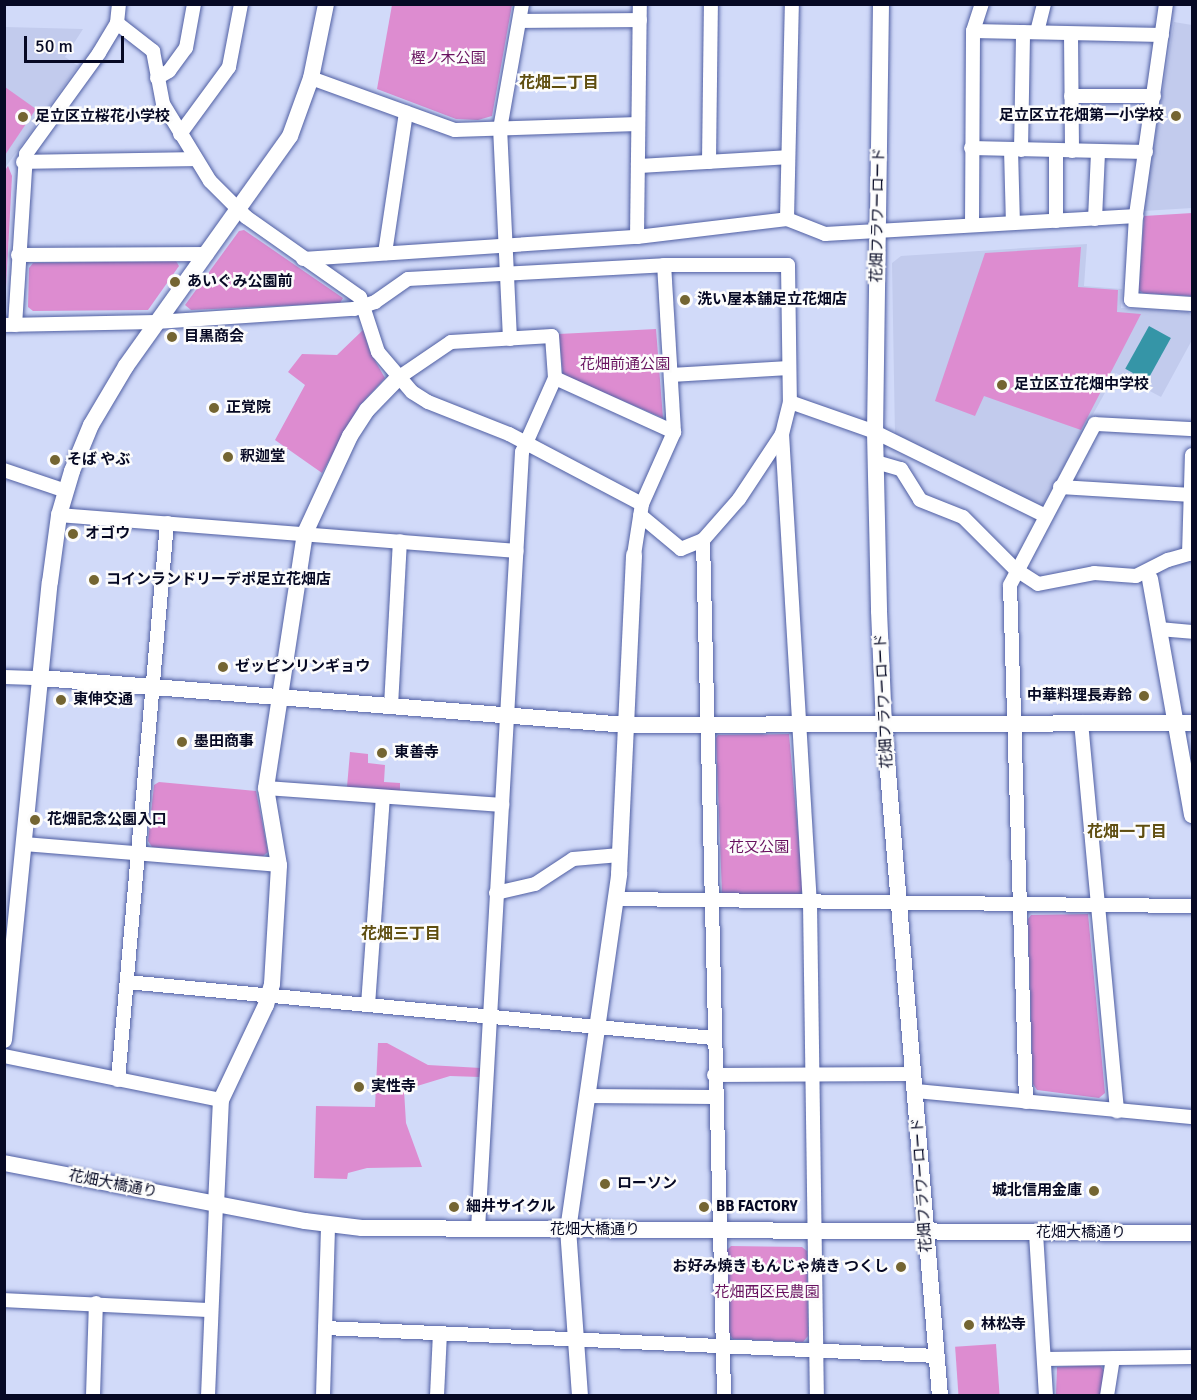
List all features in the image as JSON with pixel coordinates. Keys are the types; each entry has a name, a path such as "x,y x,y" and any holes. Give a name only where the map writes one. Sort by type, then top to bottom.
{"street":[{"path":"119,4 117,23 23,162 18,255 10,325 156,322 364,306 408,279 664,265 788,265 790,402 782,434 810,903 817,1395"},
{"path":"158,78 170,71 186,48 194,4"},
{"path":"180,134 229,67 241,4"},
{"path":"4,1040 12,901 25,844 40,678 59,515 66,491 91,425 156,322 290,136 311,78 326,4"},
{"path":"510,339 500,129 522,4"},
{"path":"637,237 640,4"},
{"path":"709,162 711,4"},
{"path":"788,219 792,4"},
{"name":"花畑フラワーロード","path":"881,4 875,432 884,724 939,1395"},
{"path":"972,225 973,31 982,4"},
{"path":"1013,223 1016,150 1030,32 1044,4"},
{"path":"1166,4 1136,216 1131,300 1192,304"},
{"path":"520,21 640,20"},
{"path":"117,23 153,51 163,104 193,159 238,211 360,297 378,352 398,378 428,402 509,434 641,509 681,549 702,540 739,499 782,434"},
{"path":"973,31 1162,35"},
{"path":"1071,34 1072,151"},
{"path":"311,78 456,130 638,124"},
{"path":"1071,96 1154,96"},
{"path":"385,253 406,113"},
{"path":"971,148 1146,152"},
{"path":"1056,151 1056,221"},
{"path":"1095,219 1098,152"},
{"path":"638,166 788,157"},
{"path":"23,162 193,159"},
{"path":"303,259 637,237 788,219 825,234 1136,216"},
{"path":"18,255 207,254"},
{"path":"580,1395 568,1230 616,899 634,555 641,509 674,432 664,265"},
{"path":"208,1395 221,1100 270,996 279,865 266,788 277,698 305,533 350,436 367,410 398,378 451,342 552,336 555,378 523,444 488,1017 478,1229"},
{"path":"671,375 789,368"},
{"path":"555,378 674,432"},
{"path":"790,402 875,432 1044,515"},
{"path":"1026,1102 1010,585 1015,569 1095,424 1192,429"},
{"path":"876,462 901,469 920,500 963,517 1015,569 1038,584 1094,573 1149,575 1191,554 1192,455"},
{"path":"4,470 66,491"},
{"path":"1060,487 1192,495"},
{"path":"59,515 517,550"},
{"path":"118,1080 168,523"},
{"path":"702,540 712,1038 724,1395"},
{"path":"391,706 400,541"},
{"path":"1149,575 1159,629 1184,723 1192,815"},
{"path":"1159,629 1192,632"},
{"path":"4,677 626,725 1184,723"},
{"path":"1081,722 1095,905 1117,1111"},
{"path":"266,788 502,805"},
{"path":"368,1005 383,798"},
{"path":"25,844 279,865"},
{"path":"496,893 535,884 573,859 620,855"},
{"path":"616,899 711,902 1192,906"},
{"path":"127,982 712,1038"},
{"path":"4,1056 221,1100"},
{"path":"714,1075 812,1074 914,1082 1026,1102 1192,1118"},
{"path":"587,1096 714,1097"},
{"name":"花畑大橋通り","path":"4,1163 328,1225 568,1230 1192,1233"},
{"path":"323,1395 328,1225"},
{"path":"1036,1233 1046,1395"},
{"path":"4,1300 211,1310"},
{"path":"93,1395 96,1303"},
{"path":"325,1328 936,1356"},
{"path":"437,1395 440,1333"},
{"path":"1044,1359 1192,1357"},
{"path":"1107,1395 1113,1358"}],"shaded area":[{"name":"足立区立花畑第一小学校","path":"1174,22 1192,25 1192,208 1143,211"},
{"name":"足立区立桜花小学校","path":"5,27 83,29 65,57 78,66 5,168"},
{"name":"足立区立花畑中学校","path":"1087,244 1084,286 1122,289 1121,308 1188,312 1192,316 1192,340 1161,397 1116,373 1043,504 1036,506 895,436 892,263 901,256"},
{"path":"1149,326 1171,338 1147,381 1125,369"}],"green space":[{"name":"樫ノ木公園","path":"392,5 512,5 492,116 478,120 456,119 377,89"},
{"path":"4,87 36,109 5,155"},
{"path":"8,166 12,176 5,306 4,172"},
{"path":"1192,213 1192,296 1143,293 1139,290 1144,216"},
{"path":"244,230 343,298 340,303 191,310 185,305 239,231"},
{"path":"1081,247 1078,287 1118,290 1117,312 1141,314 1081,430 984,396 975,416 935,401 985,253"},
{"path":"176,261 179,266 148,310 33,311 28,307 29,268 33,263"},
{"name":"花畑前通公園","path":"656,329 663,418 563,375 559,334"},
{"path":"363,330 370,352 385,378 359,406 322,473 275,440 305,385 288,372 302,354 337,355"},
{"name":"花又公園","path":"789,734 803,890 800,894 722,894 716,738 718,735"},
{"path":"350,752 368,754 368,763 385,765 384,782 400,783 400,791 347,787"},
{"path":"159,782 256,791 268,852 263,856 152,847 148,841 154,785"},
{"path":"1088,914 1105,1093 1099,1098 1037,1090 1033,1084 1028,919 1031,915"},
{"path":"378,1043 387,1043 428,1065 481,1068 480,1077 450,1076 404,1090 406,1123 422,1167 367,1168 348,1173 347,1179 314,1178 316,1106 375,1107"},
{"name":"花畑西区民農園","path":"731,1246 802,1247 807,1251 808,1336 803,1342 733,1339 729,1334 726,1251"},
{"path":"996,1344 1000,1395 959,1396 955,1347"},
{"path":"1100,1365 1104,1371 1100,1395 1056,1395 1057,1367"}],"place":[{"name":"足立区立花畑第一小学校","path":"1176,116"},
{"name":"足立区立桜花小学校","path":"23,117"},
{"name":"あいぐみ公園前","path":"175,282"},
{"name":"洗い屋本舗足立花畑店","path":"685,300"},
{"name":"目黒商会","path":"172,337"},
{"name":"足立区立花畑中学校","path":"1002,385"},
{"name":"正覚院","path":"214,408"},
{"name":"釈迦堂","path":"228,457"},
{"name":"そば やぶ","path":"55,460"},
{"name":"オゴウ","path":"73,534"},
{"name":"コインランドリーデポ足立花畑店","path":"94,580"},
{"name":"ゼッピンリンギョウ","path":"223,667"},
{"name":"中華料理長寿鈴","path":"1144,696"},
{"name":"東伸交通","path":"61,700"},
{"name":"墨田商事","path":"182,742"},
{"name":"東善寺","path":"382,753"},
{"name":"花畑記念公園入口","path":"35,820"},
{"name":"実性寺","path":"359,1087"},
{"name":"ローソン","path":"605,1184"},
{"name":"城北信用金庫","path":"1094,1191"},
{"name":"細井サイクル","path":"454,1207"},
{"name":"BB FACTORY","path":"704,1207"},
{"name":"お好み焼き もんじゃ焼き つくし","path":"901,1267"},
{"name":"林松寺","path":"969,1325"}],"district":[{"name":"花畑二丁目","path":"559,83"},
{"name":"花畑一丁目","path":"1127,832"},
{"name":"花畑三丁目","path":"401,934"}]}
